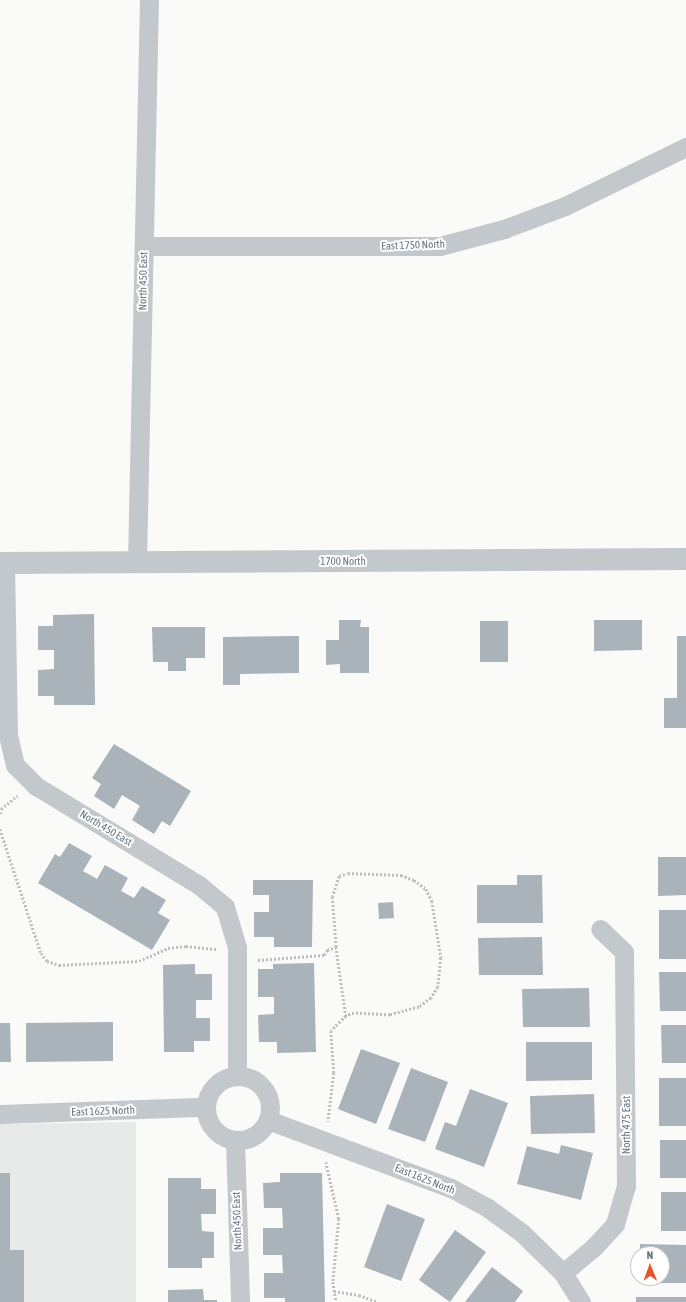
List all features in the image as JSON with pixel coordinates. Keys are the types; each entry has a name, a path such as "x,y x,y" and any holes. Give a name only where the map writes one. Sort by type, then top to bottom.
{"street":[{"name":"North 450 East","path":"138,562 150,0"},
{"name":"East 1750 North","path":"144,246 440,246 504,229 565,206 686,147"},
{"name":"1700 North","path":"2,563 686,559"},
{"name":"North 450 East","path":"2,563 8,735 15,765 36,786 199,885 225,907 237,947 237,1076"},
{"name":"North 475 East","path":"563,1273 592,1250 615,1224 626,1186 624,952 600,929"},
{"path":"237,1076 252,1078 263,1087 269,1097 270,1109 268,1120 258,1133 246,1139 235,1140 223,1136 214,1130 207,1118 205,1107 213,1086 225,1078 237,1076"},
{"name":"East 1625 North","path":"0,1114 205,1107"},
{"name":"East 1625 North","path":"268,1120 451,1188 488,1208 522,1233 563,1273"},
{"name":"North 450 East","path":"235,1140 240,1302"},
{"path":"563,1273 582,1302"}],"path":[{"path":"0,814 1,809 18,795"},
{"path":"0,829 41,953 47,961 59,965 139,961 168,948 186,946 210,947 223,951"},
{"path":"328,1125 334,1067 331,1031 346,1016 363,1012 390,1015 403,1013 419,1007 431,998 438,987 441,958 436,914 426,889 414,880 401,875 348,873 339,876 332,897 336,947 346,1016"},
{"path":"255,960 324,955 327,950 336,947"},
{"path":"326,1160 326,1171 339,1219 339,1236 333,1266 336,1302"},
{"path":"334,1291 359,1294 378,1302"}],"shaded area":[{"path":"136,1122 136,1302 0,1302 0,1124"}],"building":[{"path":"94,614 95,705 54,705 54,696 38,696 38,670 54,669 54,650 38,650 38,626 53,626 53,615"},
{"path":"339,620 361,620 360,627 369,627 369,673 340,673 340,664 326,665 326,640 339,640"},
{"path":"594,620 642,620 642,650 594,651"},
{"path":"480,621 508,621 508,662 480,662"},
{"path":"152,627 205,627 205,658 186,658 186,671 168,671 168,662 153,662"},
{"path":"299,636 299,673 240,674 240,685 223,685 223,637"},
{"path":"677,636 686,636 686,728 664,728 664,698 677,698"},
{"path":"114,744 191,791 170,826 162,821 154,834 132,820 140,806 122,795 114,809 94,796 101,784 92,778"},
{"path":"69,843 92,856 83,871 97,879 105,865 128,878 121,891 134,898 142,886 166,900 158,913 170,920 152,950 38,883 55,854 60,857"},
{"path":"658,857 686,857 686,895 658,896"},
{"path":"517,875 542,875 543,923 477,923 477,885 517,885"},
{"path":"253,880 313,880 312,947 274,947 274,937 254,937 254,912 269,912 269,895 253,895"},
{"path":"393,902 394,918 379,919 378,903"},
{"path":"659,910 686,910 686,959 659,959"},
{"path":"542,937 543,975 479,975 478,938"},
{"path":"314,963 316,1052 277,1053 277,1042 259,1042 258,1015 274,1014 274,997 258,997 258,969 273,969 273,964"},
{"path":"195,964 195,974 212,974 212,1000 196,1000 196,1018 210,1018 210,1041 194,1041 194,1052 164,1052 163,965"},
{"path":"659,972 686,972 686,1011 660,1011"},
{"path":"589,988 590,1027 523,1027 522,989"},
{"path":"113,1022 113,1061 26,1062 26,1023"},
{"path":"0,1023 10,1023 11,1062 0,1062"},
{"path":"661,1025 686,1025 686,1063 662,1063"},
{"path":"526,1042 592,1042 592,1080 526,1081"},
{"path":"361,1049 400,1063 376,1124 338,1109"},
{"path":"411,1068 448,1082 425,1142 388,1129"},
{"path":"659,1078 686,1078 686,1126 659,1126"},
{"path":"470,1089 508,1103 484,1167 435,1149 445,1122 456,1126"},
{"path":"594,1094 595,1133 531,1134 530,1096"},
{"path":"660,1140 686,1140 686,1178 660,1178"},
{"path":"561,1145 593,1153 581,1200 517,1184 527,1146 559,1154"},
{"path":"0,1173 10,1173 10,1250 24,1250 24,1302 0,1302"},
{"path":"280,1173 322,1173 325,1302 285,1302 285,1298 264,1298 264,1273 283,1273 282,1255 263,1255 263,1228 283,1228 282,1208 264,1208 263,1183 280,1182"},
{"path":"168,1178 201,1178 201,1189 216,1189 216,1214 201,1214 202,1231 214,1232 214,1258 202,1258 202,1268 168,1268"},
{"path":"661,1192 686,1192 686,1231 661,1231"},
{"path":"387,1204 425,1219 401,1281 364,1267"},
{"path":"455,1230 486,1252 450,1302 419,1280"},
{"path":"640,1244 686,1245 686,1283 670,1283 670,1246 640,1246"},
{"path":"492,1267 523,1291 515,1302 465,1302"},
{"path":"203,1289 204,1300 217,1300 217,1302 168,1302 168,1290"},
{"path":"636,1297 686,1297 686,1302 636,1302"}]}
